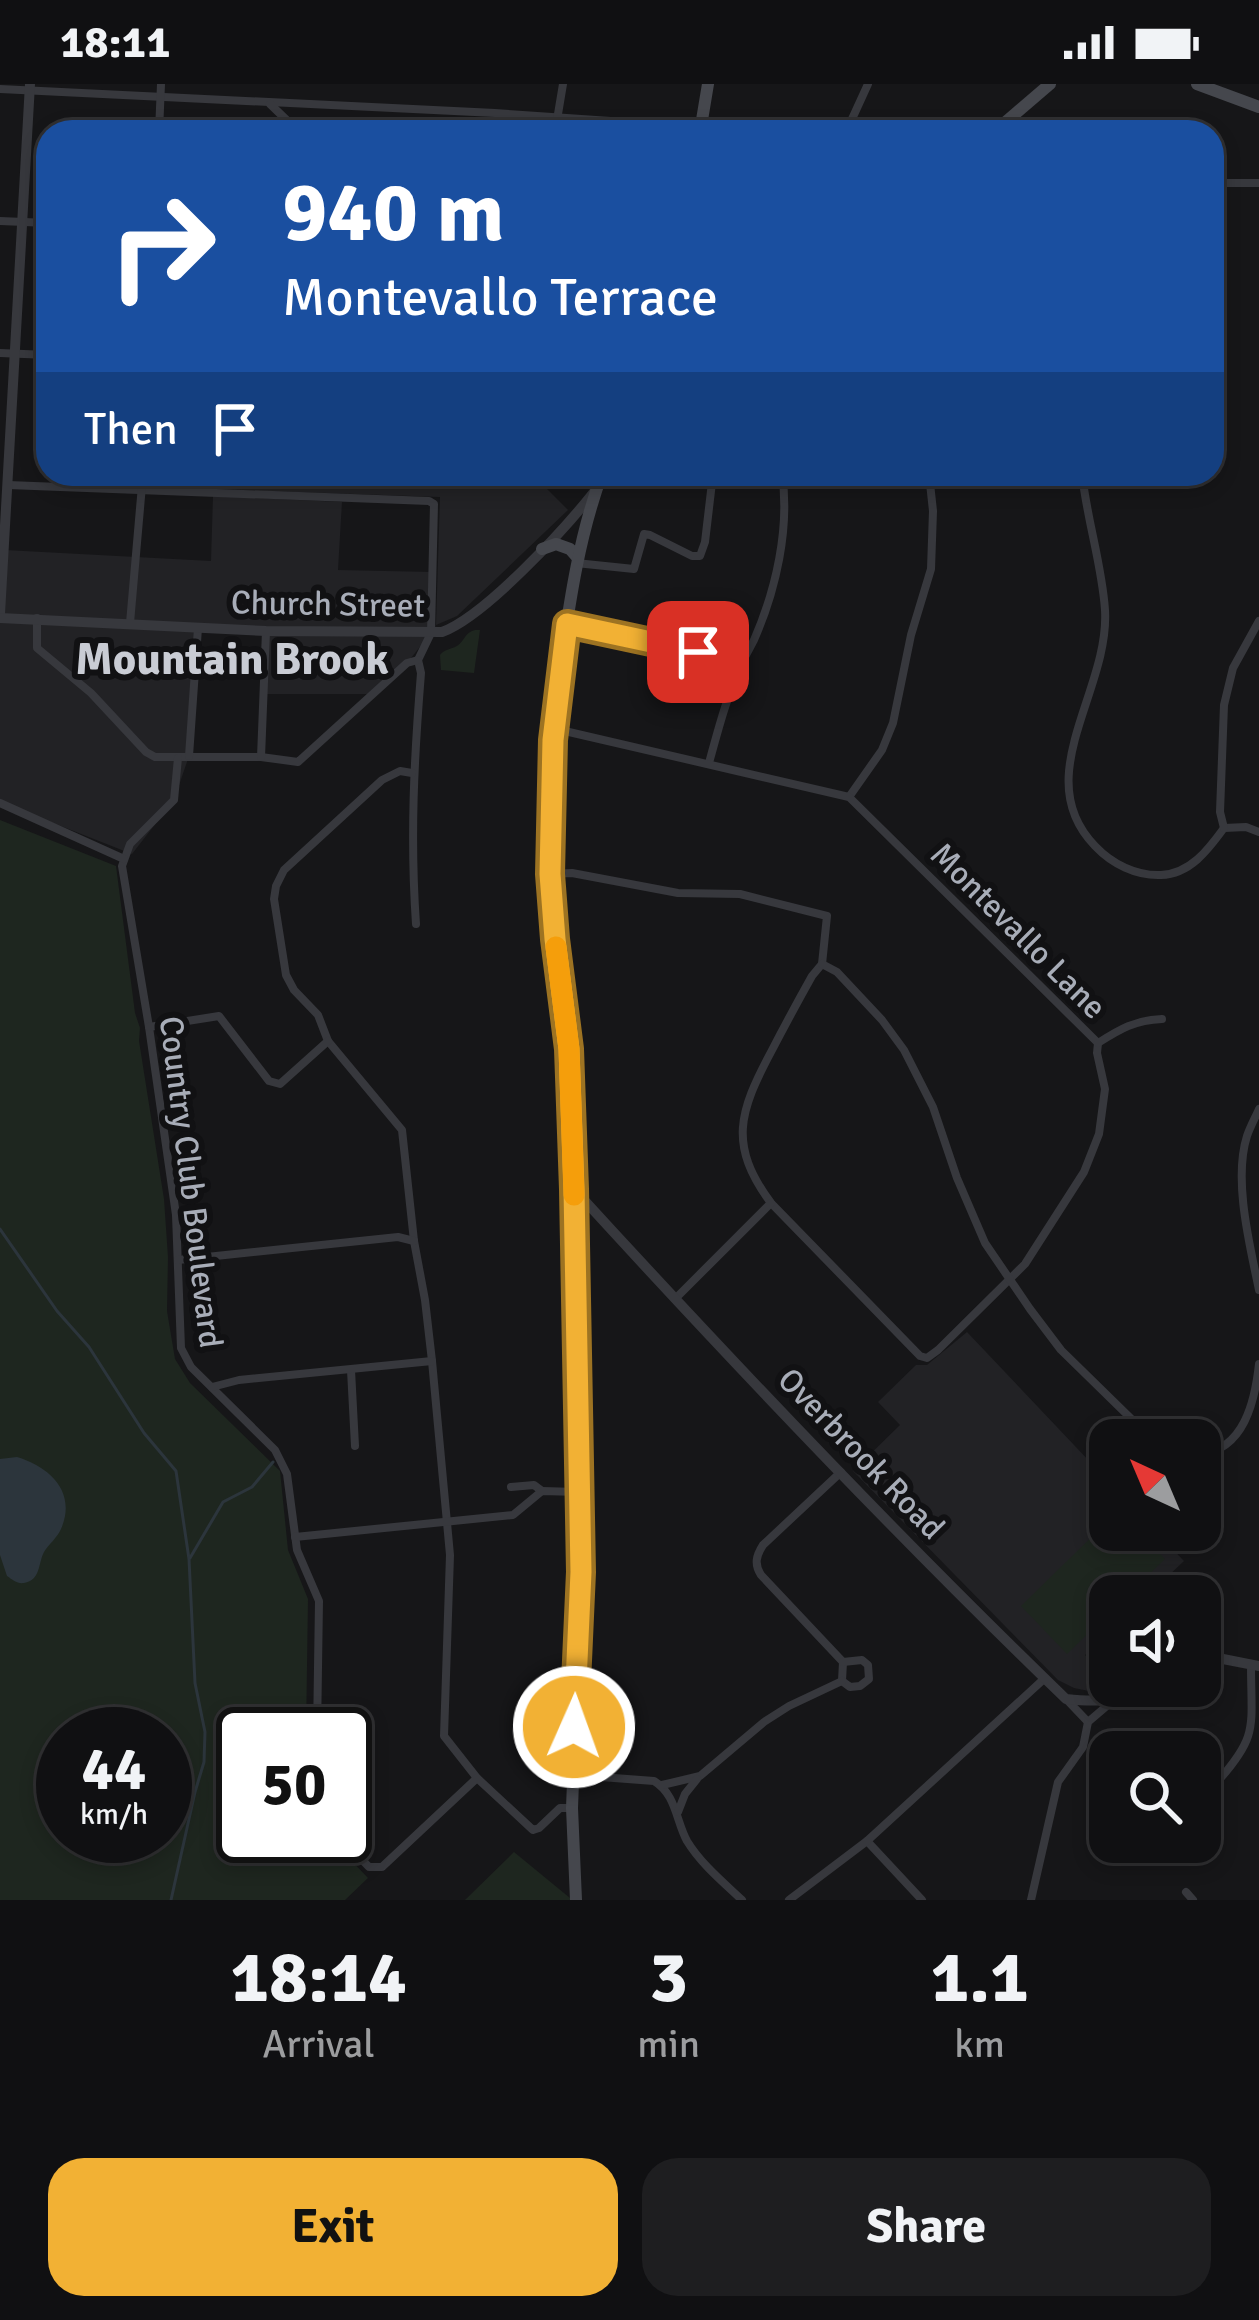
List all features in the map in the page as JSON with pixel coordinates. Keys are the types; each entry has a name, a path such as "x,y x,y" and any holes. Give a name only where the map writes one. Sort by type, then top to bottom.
{"main road":[{"path":"703,120 708,84"},
{"path":"1008,120 1050,84"},
{"path":"1197,84 1259,107"},
{"path":"576,1900 572,1808 581,1572 574,1189 569,1049 550,874 558,683 577,560 599,486"},
{"path":"542,549 556,544 570,549 577,560"}],"street":[{"path":"160,120 161,84"},
{"path":"558,118 563,84"},
{"path":"852,120 868,84"},
{"path":"0,616 30,87"},
{"path":"0,89 584,120"},
{"path":"268,102 287,120"},
{"path":"1227,183 1259,183"},
{"path":"0,221 36,223"},
{"path":"0,353 36,356"},
{"path":"6,485 434,504 431,633 418,661 421,673 412,772 416,924"},
{"path":"130,623 143,486"},
{"name":"Church Street","path":"0,616 266,631 431,633 455,628 494,597 570,522 596,486"},
{"path":"577,560 634,568 644,534 700,556 712,486"},
{"path":"709,763 742,661 764,615 784,518 783,486"},
{"path":"556,729 849,797 882,750 893,723 931,568 930,486"},
{"path":"1084,486 1105,632 1067,770 1075,819 1101,853 1148,876 1182,871 1205,854 1224,828"},
{"path":"37,618 37,648 155,757 298,762 406,663 418,661"},
{"path":"1224,828 1220,812 1224,705 1233,668 1259,621"},
{"path":"567,624 742,661"},
{"path":"0,802 124,859 130,844 174,800 198,628"},
{"path":"261,758 266,631"},
{"path":"412,772 400,771 382,779 284,870 276,886 276,921 286,975 294,990 317,1016 328,1040 402,1130 432,1361 450,1556 444,1736 477,1778 533,1830 560,1808 572,1808"},
{"name":"Montevallo Lane","path":"771,1203 927,1358 1024,1264 1084,1172 1099,1134 1105,1089 1098,1043 849,797"},
{"path":"1224,828 1259,832"},
{"name":"Country Club Boulevard","path":"124,859 176,1216 181,1348 191,1367 281,1458 297,1550 319,1601 318,1707"},
{"path":"550,874 572,873 678,892 740,894 827,916 822,964 744,1108 745,1153 754,1180 771,1203 675,1299"},
{"path":"822,964 836,972 882,1020 904,1050 933,1107 986,1243 1010,1281 1061,1350 1132,1419"},
{"path":"149,1027 219,1016 269,1081 280,1084 328,1040"},
{"path":"1098,1043 1124,1026 1162,1019"},
{"path":"1259,1109 1246,1137 1241,1171 1244,1216 1259,1290"},
{"name":"Overbrook Road","path":"574,1189 841,1472 1066,1699"},
{"path":"178,1260 398,1237 414,1241"},
{"path":"211,1388 239,1380 432,1361"},
{"path":"1221,1448 1247,1419 1259,1364"},
{"path":"351,1370 355,1446"},
{"path":"841,1472 763,1545 756,1568 843,1662 842,1681"},
{"path":"511,1486 534,1485 542,1492"},
{"path":"295,1537 513,1515 542,1492 578,1492"},
{"path":"1221,1659 1255,1665 1253,1742 1242,1760 1221,1778"},
{"path":"842,1681 850,1687 860,1686 869,1672 862,1660 843,1662"},
{"path":"789,1900 867,1841 1045,1678"},
{"path":"678,1814 685,1794 700,1776 764,1722 842,1681"},
{"path":"1066,1699 1089,1701"},
{"path":"1066,1699 1088,1722"},
{"path":"1030,1900 1058,1781 1084,1748 1088,1722 1106,1707"},
{"path":"574,1775 662,1785 685,1839 742,1900"},
{"path":"662,1785 700,1776"},
{"path":"365,1863 382,1867 477,1778"},
{"path":"867,1841 922,1900"}],"shaded area":[{"path":"544,486 568,510 457,616 436,625 440,497 212,489"},
{"path":"213,496 342,502 338,570 433,572 431,633 407,663 372,694 263,694 266,630 198,628 189,756 174,800 132,854 0,802 0,609 5,550 211,561"},
{"path":"480,630 474,673 441,670 440,655"},
{"path":"0,820 116,866 164,1199 167,1311 175,1359 190,1383 280,1471 288,1550 308,1599 306,1707 216,1707 216,1863 354,1863 368,1878 345,1900 0,1900"},
{"path":"967,1332 1089,1461 1089,1551 1174,1551 1184,1561 1169,1575 1089,1575 1089,1651 1085,1655 1089,1691 1058,1680 853,1471 900,1425 878,1402 916,1365 927,1365"},
{"path":"17,1457 50,1474 66,1504 61,1529 44,1552 36,1575 22,1583 7,1576 0,1555 0,1459"},
{"path":"1089,1540 1089,1551 1157,1551 1165,1559 1149,1575 1089,1575 1089,1633 1067,1654 1021,1606"},
{"path":"514,1852 570,1898 571,1900 465,1900"}],"waterway":[{"path":"0,1229 176,1471 189,1559 195,1683 205,1732 204,1762 171,1900"},
{"path":"190,1558 223,1502 252,1487 273,1462"}],"slow traffic":[{"path":"556,947 569,1049 574,1195"}],"district":[{"name":"Mountain Brook","path":"232,658"}],"route":[{"path":"574,1727 581,1572 572,1142 569,1049 550,874 558,683 567,624 698,652"}]}
